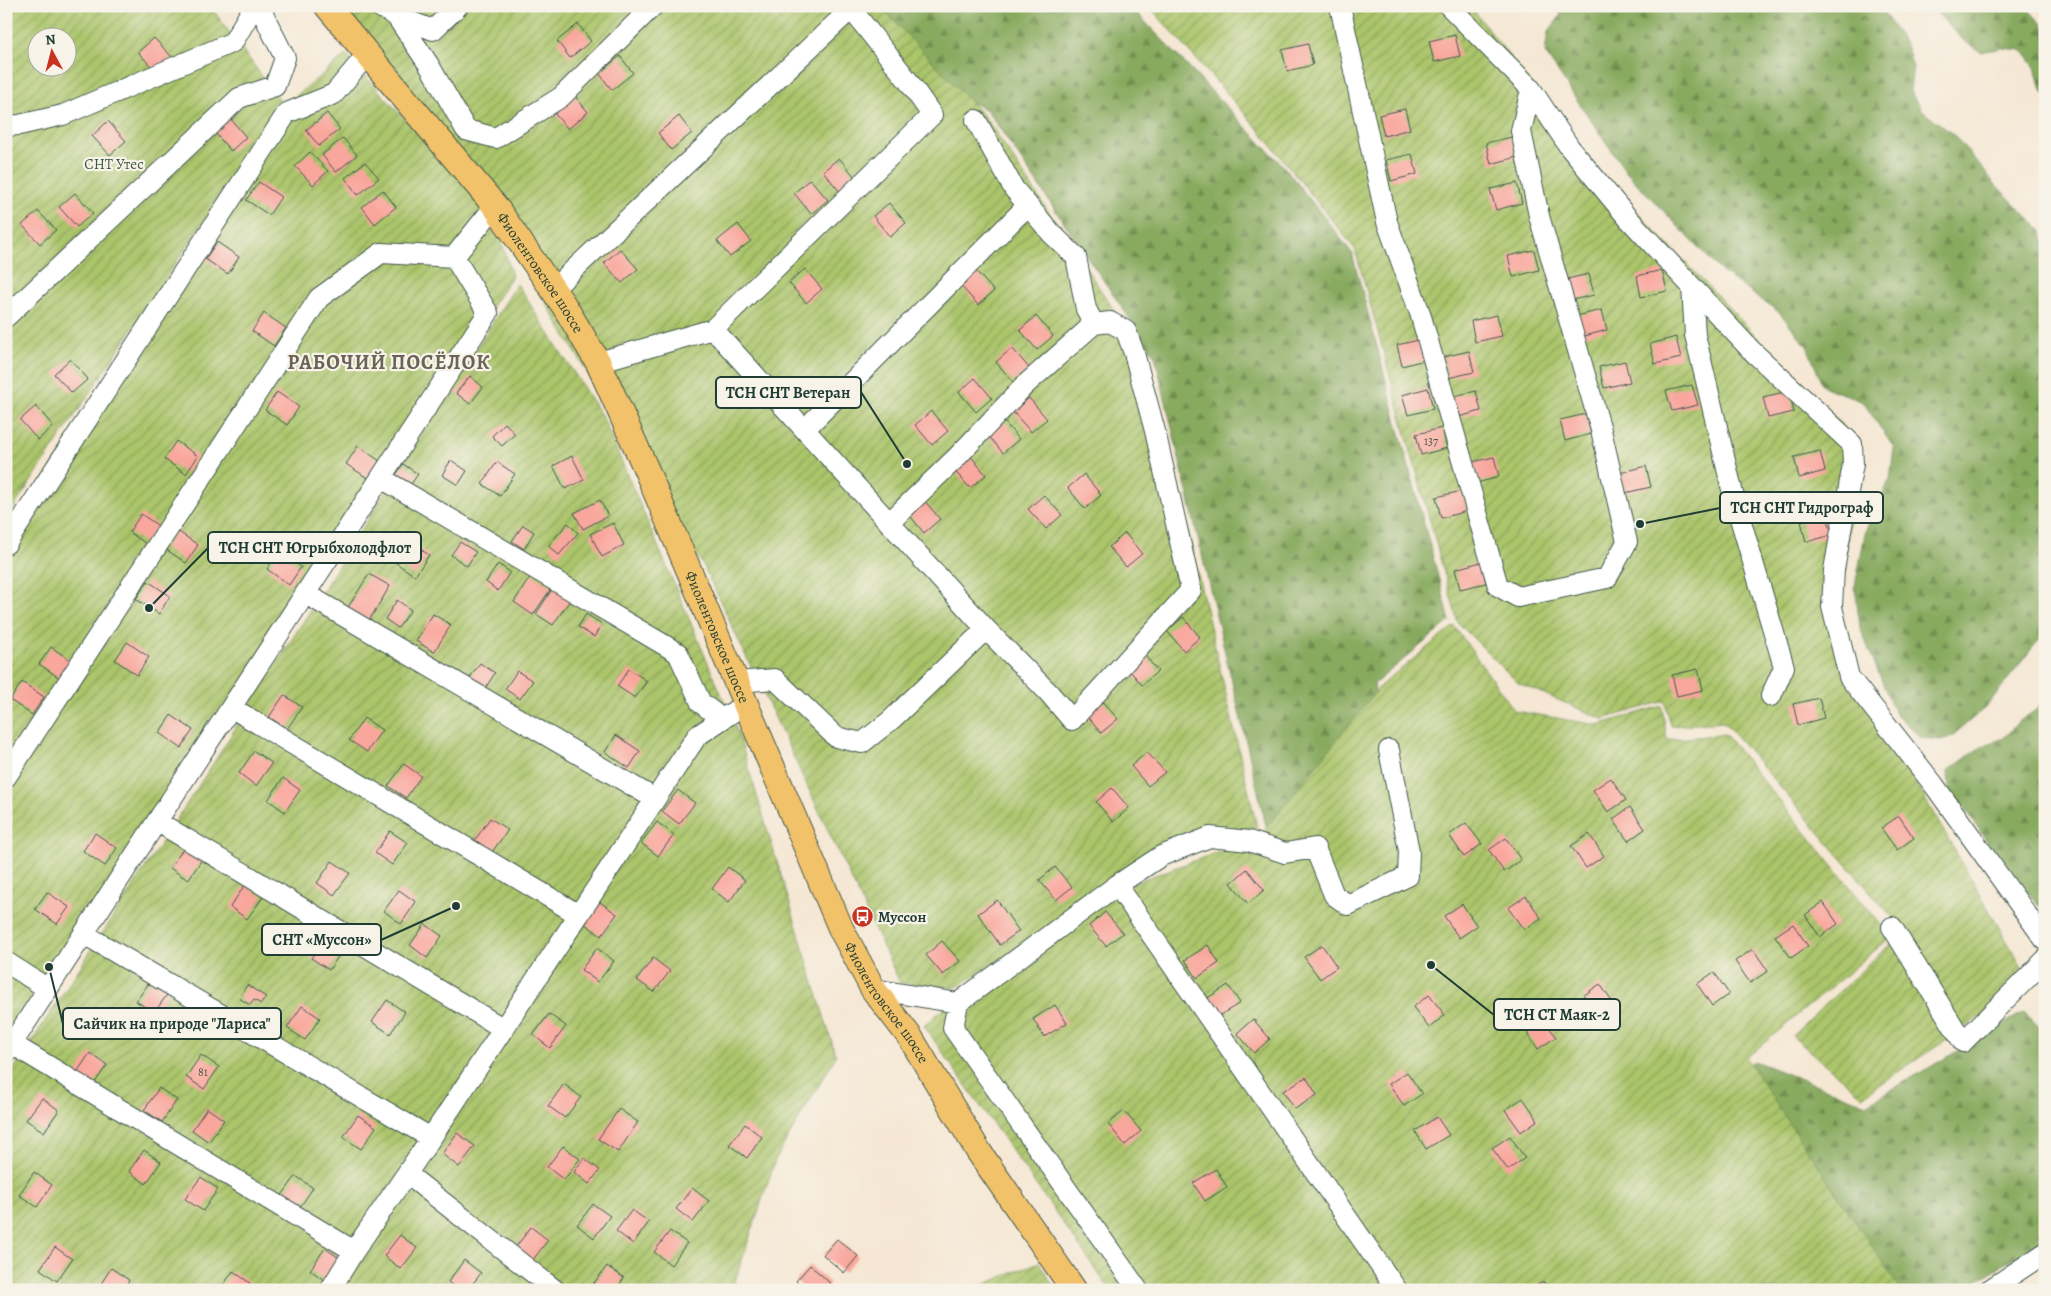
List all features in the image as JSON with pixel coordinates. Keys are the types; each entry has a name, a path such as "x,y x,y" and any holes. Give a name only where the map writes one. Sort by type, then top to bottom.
{"main road":[{"name":"Фиолентовское шоссе","path":"327,6 495,206 563,304 598,362 646,469 841,929 873,989 910,1037 979,1152 1074,1290"}],"street":[{"path":"6,126 19,125 63,114 233,42 254,6"},
{"path":"6,317 239,98 275,86 285,58 259,6"},
{"path":"378,6 396,16 433,30"},
{"path":"423,57 433,30 458,6"},
{"path":"396,16 423,57 466,130 496,138 561,97 653,6"},
{"path":"1450,6 1531,89 1570,148 1627,217 1750,350 1852,444 1853,464 1834,570 1832,607 1849,677 1934,785 2045,940"},
{"path":"1343,7 1387,222 1420,313 1498,586 1518,597 1607,578 1627,542 1602,430 1537,207 1521,131 1531,89"},
{"path":"552,290 850,8 909,82 932,115 714,329 598,362"},
{"path":"6,544 287,113 334,94 364,58"},
{"path":"976,120 1014,189 1052,234 1076,257 1086,310 1094,324"},
{"path":"805,429 1028,205"},
{"path":"454,257 495,206"},
{"path":"6,777 319,298 381,253 454,257"},
{"path":"354,1251 9,1048 488,313 454,257"},
{"path":"1692,287 1695,335 1734,498 1784,667 1771,696"},
{"path":"714,329 986,629 1072,720 1191,590 1155,431 1126,331 1110,322 1094,324 1025,385 956,458 890,522"},
{"path":"381,478 678,653 701,703 722,719"},
{"path":"306,594 655,799"},
{"path":"330,1290 354,1251 432,1138 697,736 722,719 740,693 775,679 836,738 862,743 891,720 986,629"},
{"path":"232,708 578,915"},
{"path":"1138,1290 953,1028 958,1003 1117,885 1161,856 1210,837 1249,841 1285,854 1315,848 1334,895 1348,905 1408,876 1409,851 1388,750"},
{"path":"158,822 504,1028"},
{"path":"1117,885 1397,1290"},
{"path":"1892,927 1963,1042 2045,960"},
{"path":"84,934 432,1138"},
{"path":"6,962 48,989"},
{"path":"873,989 958,1003"},
{"path":"407,1174 555,1290"},
{"path":"1989,1290 2045,1253"}],"green space":[{"name":"СНТ Утес","path":"6,6 210,6 282,103 6,519"},
{"path":"315,6 880,6 986,118 1148,361 1257,827 1188,839 955,988 900,983 704,567 495,218 512,276 6,1038 6,539 279,110 346,55 491,213"},
{"path":"860,6 1130,6 1287,170 1352,253 1450,621 1374,684 1393,804 1280,885 1155,356 987,110 891,63"},
{"path":"1149,6 1332,6 1336,23 1370,6 1470,6 1608,182 1859,443 1839,605 1855,677 2031,983 1862,1096 1792,1036 1904,931 1724,722 1671,726 1665,701 1603,719 1518,683 1458,623 1355,249 1260,131"},
{"path":"1556,6 1879,6 1907,47 1913,67 1910,91 1922,110 1955,136 1996,185 2042,231 2045,249 2045,632 1986,707 1952,736 1942,740 1920,738 1895,713 1860,628 1855,586 1866,529 1890,479 1894,448 1863,402 1823,386 1807,346 1779,312 1722,272 1627,173 1545,53 1548,32 1561,15"},
{"path":"1930,6 2025,6 2045,27 2045,95 2040,87 2035,67 2022,50 2002,48 1981,52 1964,41"},
{"path":"517,284 603,418 738,733 836,1056 776,1158 732,1290 6,1290 6,1081 218,756"},
{"path":"1454,626 1515,711 1598,725 1662,706 1667,740 1725,734 1891,937 1746,1058 1901,1290 1110,1290 924,1026 960,994 1133,883 1259,837 1381,685"},
{"path":"2045,699 2045,912 1998,859 1964,806 1949,792 1948,771 1982,746 2004,738 2018,722 2036,710"},
{"path":"2024,1012 2045,1032 2045,1239 1962,1290 1701,1290 1690,1104 1754,1061 1867,1104"},
{"path":"1039,1262 1056,1290 970,1290"}],"building":[{"path":"578,24 591,41 570,58 557,41"},
{"path":"1455,35 1460,56 1434,62 1429,41"},
{"path":"154,38 172,57 156,72 138,52"},
{"path":"1308,44 1313,65 1287,71 1282,50"},
{"path":"620,56 633,73 612,90 599,73"},
{"path":"575,96 588,112 568,129 554,113"},
{"path":"1405,109 1410,129 1384,136 1379,115"},
{"path":"327,113 340,129 319,146 306,130"},
{"path":"679,116 692,133 671,150 658,133"},
{"path":"229,117 246,137 231,151 213,131"},
{"path":"108,121 126,141 110,155 92,136"},
{"path":"1512,137 1517,157 1491,164 1486,143"},
{"path":"343,138 357,155 336,172 322,155"},
{"path":"310,152 328,171 313,185 295,166"},
{"path":"1412,154 1417,174 1391,181 1386,160"},
{"path":"839,158 856,178 840,192 823,171"},
{"path":"365,162 379,178 358,195 345,178"},
{"path":"810,179 828,200 811,214 794,193"},
{"path":"259,182 281,197 269,215 246,200"},
{"path":"1517,183 1522,203 1496,210 1490,189"},
{"path":"383,190 396,207 375,224 362,207"},
{"path":"75,193 93,213 77,227 59,207"},
{"path":"889,203 906,223 890,237 873,216"},
{"path":"38,211 56,230 40,244 22,225"},
{"path":"738,224 751,241 730,257 717,241"},
{"path":"217,242 239,257 228,274 205,259"},
{"path":"620,249 638,269 622,283 604,263"},
{"path":"1534,250 1539,270 1513,277 1508,256"},
{"path":"805,269 822,289 806,303 789,283"},
{"path":"1662,270 1667,291 1641,297 1637,276"},
{"path":"976,271 994,291 978,305 960,285"},
{"path":"1589,274 1594,295 1568,301 1563,280"},
{"path":"1602,310 1607,330 1581,337 1576,316"},
{"path":"264,313 286,328 274,346 252,331"},
{"path":"1497,315 1502,336 1475,342 1471,321"},
{"path":"1036,316 1053,336 1037,350 1020,330"},
{"path":"1676,337 1681,358 1655,364 1650,344"},
{"path":"1423,339 1428,359 1402,366 1397,345"},
{"path":"1012,348 1030,369 1013,382 996,362"},
{"path":"1469,351 1474,372 1448,378 1443,357"},
{"path":"70,359 88,379 72,393 54,374"},
{"path":"1625,361 1630,382 1604,388 1599,367"},
{"path":"470,376 483,387 470,404 456,393"},
{"path":"975,378 992,398 976,412 959,392"},
{"path":"1692,385 1698,405 1672,411 1666,391"},
{"path":"1428,388 1433,409 1408,415 1402,395"},
{"path":"1476,391 1481,411 1455,418 1450,397"},
{"path":"1789,391 1794,412 1768,418 1763,397"},
{"path":"277,392 299,407 287,425 265,410"},
{"path":"1029,398 1047,419 1031,432 1013,412"},
{"path":"36,406 53,426 38,440 20,420"},
{"path":"931,411 948,431 932,445 915,425"},
{"path":"1586,414 1591,434 1565,441 1560,420"},
{"path":"1001,418 1019,439 1003,453 985,432"},
{"path":"505,423 515,434 502,446 492,436"},
{"path":"1442,428 1447,448 1421,455 1416,434"},
{"path":"176,441 198,456 186,474 164,459"},
{"path":"358,446 380,461 369,479 346,464"},
{"path":"1820,451 1825,471 1799,478 1794,457"},
{"path":"969,454 986,475 970,488 952,468"},
{"path":"572,456 584,480 565,489 553,466"},
{"path":"1494,457 1499,477 1473,484 1468,463"},
{"path":"451,460 467,471 458,485 442,475"},
{"path":"497,462 515,474 500,496 482,484"},
{"path":"403,464 418,474 409,487 394,478"},
{"path":"1646,466 1651,487 1625,493 1620,473"},
{"path":"1084,474 1101,495 1085,509 1068,488"},
{"path":"1462,491 1467,511 1441,518 1436,497"},
{"path":"1044,495 1062,515 1046,529 1028,509"},
{"path":"923,499 940,519 924,533 907,512"},
{"path":"600,500 608,516 583,529 574,513"},
{"path":"141,514 163,529 151,547 129,532"},
{"path":"1827,515 1832,535 1806,542 1801,521"},
{"path":"568,523 578,533 559,555 548,546"},
{"path":"613,523 624,545 602,557 590,534"},
{"path":"523,525 534,532 524,549 512,541"},
{"path":"176,530 198,545 186,563 164,548"},
{"path":"1125,533 1142,554 1126,567 1109,547"},
{"path":"410,542 429,555 415,576 396,563"},
{"path":"460,542 476,552 467,566 451,555"},
{"path":"279,552 301,567 289,585 267,569"},
{"path":"1481,562 1486,583 1460,589 1455,569"},
{"path":"498,564 510,572 498,591 486,582"},
{"path":"369,574 390,586 368,622 347,609"},
{"path":"532,574 552,587 533,615 514,602"},
{"path":"148,581 170,596 159,614 136,599"},
{"path":"554,586 572,597 553,625 536,614"},
{"path":"397,600 411,610 398,628 385,619"},
{"path":"433,614 451,625 434,652 416,641"},
{"path":"586,614 602,624 594,637 578,627"},
{"path":"1183,617 1200,637 1184,651 1167,631"},
{"path":"127,642 149,657 137,675 115,660"},
{"path":"51,647 73,662 61,679 39,664"},
{"path":"1141,651 1158,671 1142,685 1125,665"},
{"path":"480,663 495,673 483,692 467,682"},
{"path":"629,669 647,681 635,698 617,686"},
{"path":"1698,669 1703,690 1677,696 1672,675"},
{"path":"517,671 533,681 520,699 505,689"},
{"path":"22,682 44,697 32,715 10,700"},
{"path":"284,695 302,707 287,729 269,717"},
{"path":"1819,698 1824,718 1798,725 1793,704"},
{"path":"1100,699 1118,719 1101,733 1084,713"},
{"path":"171,715 193,730 181,748 159,733"},
{"path":"364,718 382,730 367,752 349,740"},
{"path":"616,735 640,751 629,768 605,752"},
{"path":"254,751 272,763 256,786 239,773"},
{"path":"1147,752 1165,772 1148,786 1131,766"},
{"path":"404,764 421,776 406,798 388,786"},
{"path":"283,778 300,790 285,812 268,800"},
{"path":"1611,778 1626,800 1608,812 1593,790"},
{"path":"1112,788 1129,808 1113,822 1096,802"},
{"path":"678,790 695,803 679,824 662,811"},
{"path":"1630,807 1645,829 1628,841 1613,819"},
{"path":"1899,816 1914,838 1897,850 1881,828"},
{"path":"490,818 508,830 492,852 475,840"},
{"path":"657,822 674,835 658,856 641,843"},
{"path":"1466,823 1482,844 1464,857 1449,835"},
{"path":"390,831 408,843 392,865 375,853"},
{"path":"95,833 117,848 105,866 83,851"},
{"path":"1589,834 1604,856 1586,868 1571,846"},
{"path":"1506,838 1521,860 1504,872 1489,850"},
{"path":"185,846 203,858 188,880 170,868"},
{"path":"332,861 350,873 334,895 317,883"},
{"path":"728,867 745,880 729,902 712,889"},
{"path":"1055,867 1072,887 1056,900 1039,880"},
{"path":"1247,869 1264,890 1248,904 1231,883"},
{"path":"245,885 263,897 247,919 230,907"},
{"path":"399,890 416,902 401,924 384,911"},
{"path":"47,892 69,907 57,924 35,909"},
{"path":"1526,896 1541,918 1524,930 1508,908"},
{"path":"997,900 1019,931 1000,945 978,914"},
{"path":"600,902 617,914 601,936 584,923"},
{"path":"1823,902 1838,924 1820,937 1805,915"},
{"path":"1462,904 1477,926 1459,938 1444,916"},
{"path":"1105,912 1123,933 1106,946 1089,926"},
{"path":"425,924 442,936 427,958 410,945"},
{"path":"1793,924 1808,946 1791,958 1775,936"},
{"path":"327,936 344,948 329,970 311,958"},
{"path":"942,941 960,961 943,975 926,955"},
{"path":"1208,945 1219,963 1197,978 1185,960"},
{"path":"1322,945 1337,967 1320,979 1304,957"},
{"path":"597,948 614,961 598,982 581,970"},
{"path":"1753,949 1768,971 1750,983 1735,961"},
{"path":"653,958 670,971 654,992 637,980"},
{"path":"1714,972 1729,994 1712,1006 1697,984"},
{"path":"152,979 169,992 154,1013 136,1001"},
{"path":"1600,984 1615,1006 1598,1018 1583,996"},
{"path":"247,985 266,997 261,1004 254,1000 250,1005 239,998"},
{"path":"1228,985 1240,1003 1217,1017 1206,999"},
{"path":"1429,995 1445,1015 1429,1028 1413,1007"},
{"path":"387,1000 405,1012 390,1034 372,1022"},
{"path":"1055,1005 1067,1023 1044,1037 1033,1019"},
{"path":"302,1006 320,1018 305,1040 287,1028"},
{"path":"549,1014 566,1026 550,1048 533,1035"},
{"path":"1541,1015 1556,1037 1538,1049 1523,1027"},
{"path":"1253,1019 1270,1039 1254,1053 1237,1033"},
{"path":"90,1053 107,1065 92,1087 75,1075"},
{"path":"201,1055 219,1067 204,1089 186,1077"},
{"path":"1407,1072 1422,1094 1404,1106 1389,1084"},
{"path":"1306,1077 1317,1095 1295,1109 1283,1091"},
{"path":"564,1084 581,1097 565,1118 548,1106"},
{"path":"159,1088 177,1100 162,1122 144,1110"},
{"path":"42,1098 59,1110 44,1132 26,1120"},
{"path":"1523,1098 1538,1120 1521,1132 1505,1110"},
{"path":"207,1108 224,1120 209,1142 192,1130"},
{"path":"619,1109 638,1122 618,1152 598,1139"},
{"path":"1124,1111 1141,1131 1125,1145 1108,1124"},
{"path":"358,1115 376,1127 361,1149 343,1137"},
{"path":"1437,1117 1449,1135 1426,1149 1415,1131"},
{"path":"745,1124 762,1137 747,1158 729,1145"},
{"path":"457,1133 475,1146 459,1167 442,1154"},
{"path":"1510,1136 1525,1158 1508,1170 1492,1148"},
{"path":"563,1146 580,1159 564,1180 547,1167"},
{"path":"144,1150 161,1162 146,1184 129,1171"},
{"path":"584,1158 600,1170 589,1184 574,1172"},
{"path":"1216,1169 1227,1187 1205,1201 1193,1183"},
{"path":"34,1172 52,1185 37,1207 19,1195"},
{"path":"296,1176 313,1188 298,1210 280,1198"},
{"path":"201,1177 218,1189 203,1211 185,1199"},
{"path":"692,1188 709,1201 693,1222 676,1209"},
{"path":"593,1204 610,1216 594,1238 577,1225"},
{"path":"632,1210 649,1222 633,1244 616,1231"},
{"path":"531,1227 548,1240 532,1261 515,1248"},
{"path":"670,1231 687,1243 671,1265 654,1252"},
{"path":"400,1235 417,1248 401,1269 384,1256"},
{"path":"837,1239 858,1256 844,1273 823,1255"},
{"path":"55,1247 72,1259 57,1281 40,1269"},
{"path":"325,1248 342,1260 327,1282 310,1270"},
{"path":"464,1260 481,1273 468,1290 458,1290 448,1282"},
{"path":"810,1265 830,1283 824,1290 806,1290 796,1281"},
{"path":"607,1266 624,1278 616,1290 594,1290 591,1287"},
{"path":"111,1268 129,1280 123,1290 97,1290"},
{"path":"233,1271 250,1283 246,1290 220,1290"},
{"path":"1544,1282 1549,1290 1532,1290 1539,1284"}],"place":[{"name":"ТСН СНТ Ветеран","path":"907,464"},
{"name":"ТСН СНТ Гидрограф","path":"1640,524"},
{"name":"ТСН СНТ Югрыбхолодфлот","path":"149,608"},
{"name":"СНТ «Муссон»","path":"456,906"},
{"name":"Муссон","path":"862,917"},
{"name":"ТСН СТ Маяк-2","path":"1431,965"},
{"name":"Сайчик на природе \"Лариса\"","path":"49,967"}],"district":[{"name":"РАБОЧИЙ ПОСЁЛОК","path":"389,362"}]}
